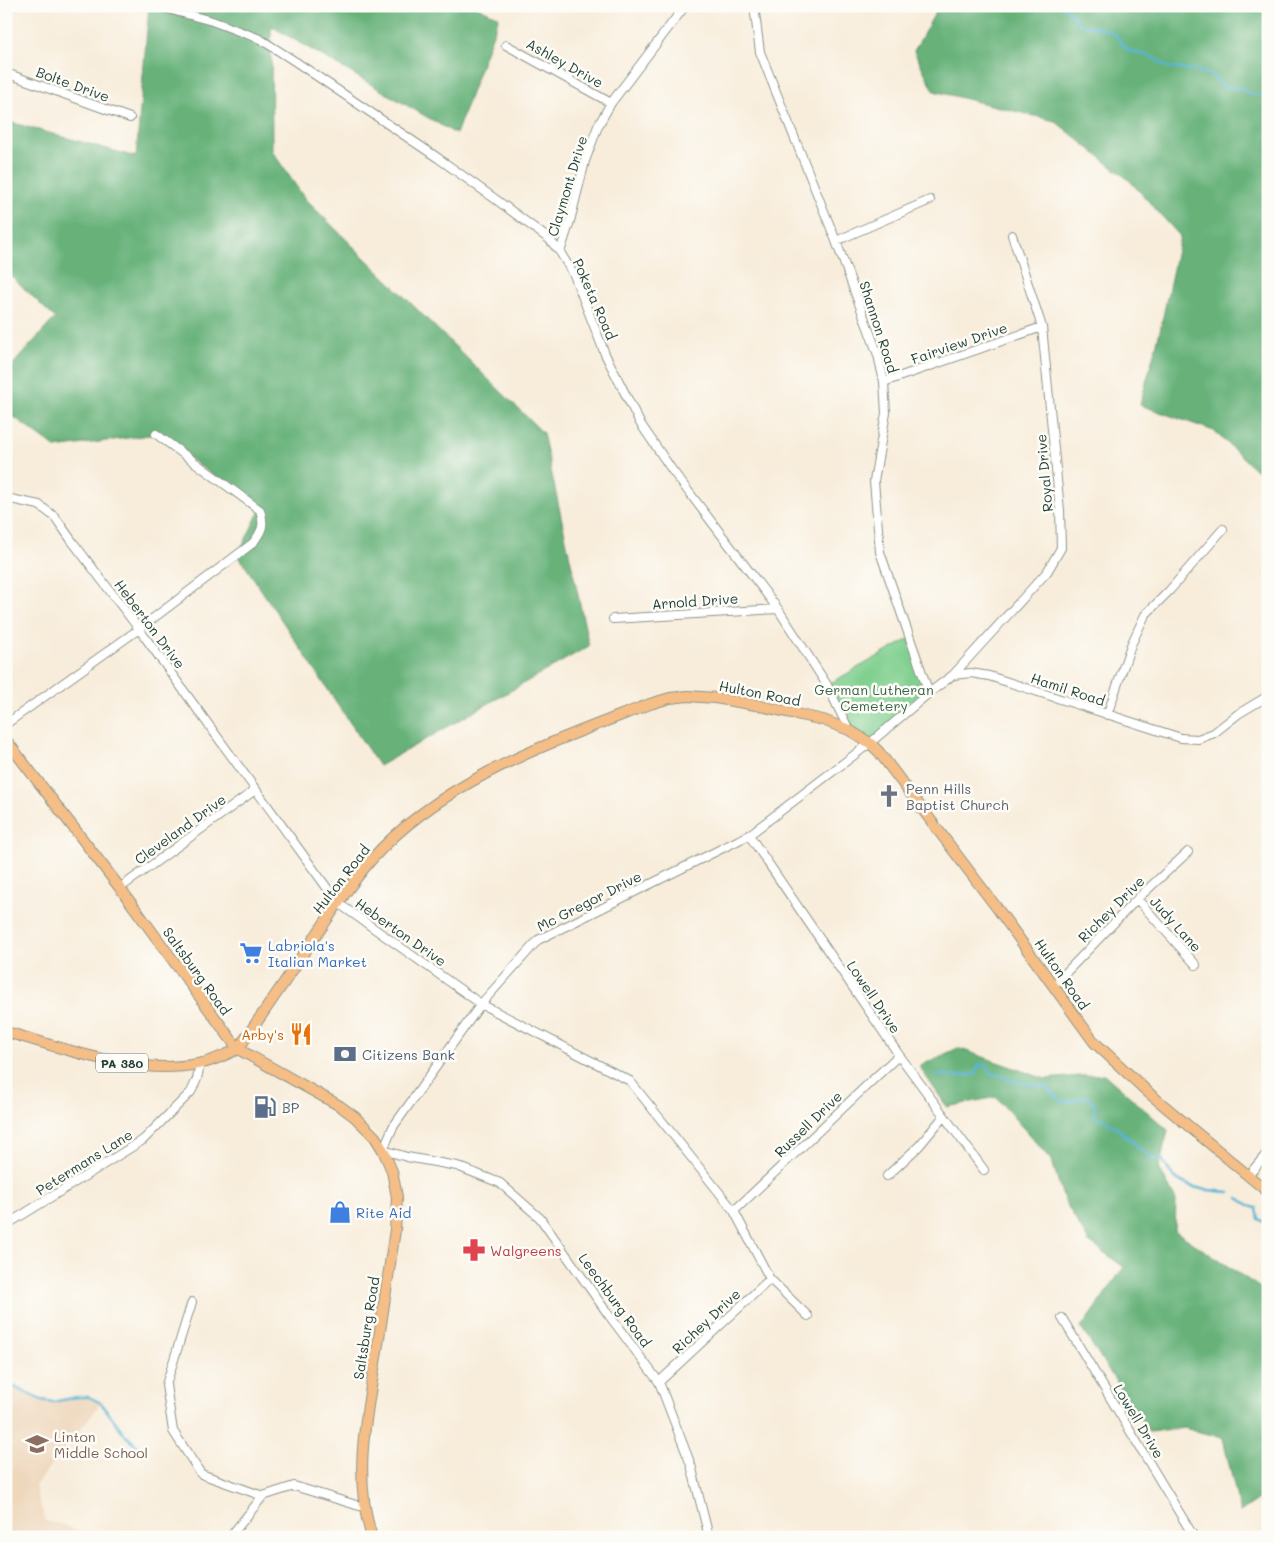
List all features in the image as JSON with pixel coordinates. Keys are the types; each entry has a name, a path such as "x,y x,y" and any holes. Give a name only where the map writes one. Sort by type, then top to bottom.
{"main road":[{"name":"Hulton Road","path":"238,1050 338,904 371,860 430,808 491,770 520,756 650,704 670,698 688,696 715,698 823,720 849,730 870,743 879,752 997,908 1085,1030 1111,1059 1150,1094 1268,1192"},
{"name":"Saltsburg Road","path":"6,740 120,888 238,1050 340,1106 367,1128 383,1150 392,1171 397,1197 397,1211 396,1230 363,1435 363,1478 366,1508 372,1537"},
{"name":"PA 380","path":"6,1032 122,1063 153,1068 200,1064 238,1050"}],"street":[{"name":"Poketa Road","path":"158,6 212,21 260,39 483,190 541,233 560,252 574,275 605,354 640,423 672,470 778,609 828,684 834,702 849,730"},
{"name":"Shannon Road","path":"754,6 760,52 836,242 878,355 884,382 886,413 874,481 880,552 929,693"},
{"name":"Claymont Drive","path":"560,252 585,161 598,126 612,103 684,7"},
{"name":"Ashley Drive","path":"506,45 612,103"},
{"name":"Bolte Drive","path":"6,73 130,118"},
{"path":"836,242 930,200"},
{"name":"Royal Drive","path":"954,675 1047,572 1061,548 1060,510 1042,327 1012,234"},
{"name":"Fairview Drive","path":"884,382 1042,327"},
{"path":"6,724 139,629 253,543 262,530 263,520 260,510 156,434"},
{"name":"Heberton Drive","path":"6,498 39,505 55,517 139,629 338,904 481,1004 630,1081 734,1211 770,1279 808,1316"},
{"path":"1108,715 1131,645 1145,614 1168,592 1223,529"},
{"name":"Arnold Drive","path":"613,619 778,609"},
{"name":"Hamil Road","path":"954,675 971,673 989,676 1181,738 1198,739 1214,733 1238,714 1268,696"},
{"path":"870,743 929,693 954,675"},
{"name":"Mc Gregor Drive","path":"383,1150 394,1127 481,1004 538,940 749,835 870,743"},
{"name":"Cleveland Drive","path":"120,888 255,790"},
{"name":"Lowell Drive","path":"749,835 898,1055 984,1170"},
{"name":"Richey Drive","path":"1054,986 1137,899 1188,852"},
{"name":"Judy Lane","path":"1137,899 1196,965"},
{"name":"Russell Drive","path":"734,1211 898,1055"},
{"name":"Petermans Lane","path":"6,1225 144,1140 191,1092 197,1079 200,1064"},
{"path":"887,1176 920,1146 944,1116"},
{"name":"Leechburg Road","path":"383,1150 406,1157 457,1166 500,1183 540,1218 659,1382 691,1465 709,1537"},
{"path":"1248,1176 1268,1152"},
{"name":"Richey Drive","path":"659,1382 770,1279"},
{"path":"192,1302 166,1386 173,1431 201,1474 263,1496"},
{"name":"Lowell Drive","path":"1062,1318 1194,1537"},
{"path":"230,1537 263,1496 294,1486 366,1508"}],"shaded area":[{"name":"Linton Middle School","path":"6,1383 41,1400 53,1402 89,1397 101,1403 35,1486 45,1521 64,1525 91,1537 6,1537"}],"green space":[{"path":"149,6 475,6 499,17 456,134 271,26 272,151 305,199 543,433 589,646 379,766 238,555 260,510 156,434 56,448 6,411 6,372 55,318 6,271 6,121 136,157"},
{"path":"939,6 1268,6 1268,481 1214,431 1140,405 1160,331 1180,236 1130,181 1055,121 934,91 914,51"},
{"name":"German Lutheran Cemetery","path":"909,639 929,693 870,743 849,730 827,685"},
{"path":"958,1048 1045,1079 1104,1074 1168,1130 1159,1168 1176,1200 1175,1231 1268,1293 1268,1493 1240,1512 1223,1438 1184,1428 1149,1432 1081,1328 1124,1267 1089,1242 1064,1200 1052,1161 996,1097 947,1107 919,1066"}],"waterway":[{"path":"1061,6 1083,26 1092,26 1113,32 1129,51 1150,56 1168,67 1210,74 1227,88 1236,87 1251,94 1268,95"},
{"path":"936,1075 958,1076 976,1074 979,1064 988,1067 992,1074 1001,1075 1011,1081 1044,1086 1063,1102 1087,1096 1095,1105 1094,1112 1096,1117 1119,1130 1152,1159 1162,1159 1173,1176 1192,1187 1230,1192"},
{"path":"1238,1198 1257,1208 1259,1219 1268,1224"},
{"path":"6,1383 41,1400 53,1402 77,1397 89,1397 101,1403 126,1436 143,1451"}],"place":[{"name":"Penn Hills Baptist Church","path":"889,796"},
{"name":"Labriola's Italian Market","path":"251,953"},
{"name":"Arby's","path":"301,1034"},
{"name":"Citizens Bank","path":"345,1054"},
{"name":"BP","path":"265,1107"},
{"name":"Rite Aid","path":"340,1212"},
{"name":"Walgreens","path":"474,1250"},
{"name":"Linton Middle School","path":"37,1444"}]}
